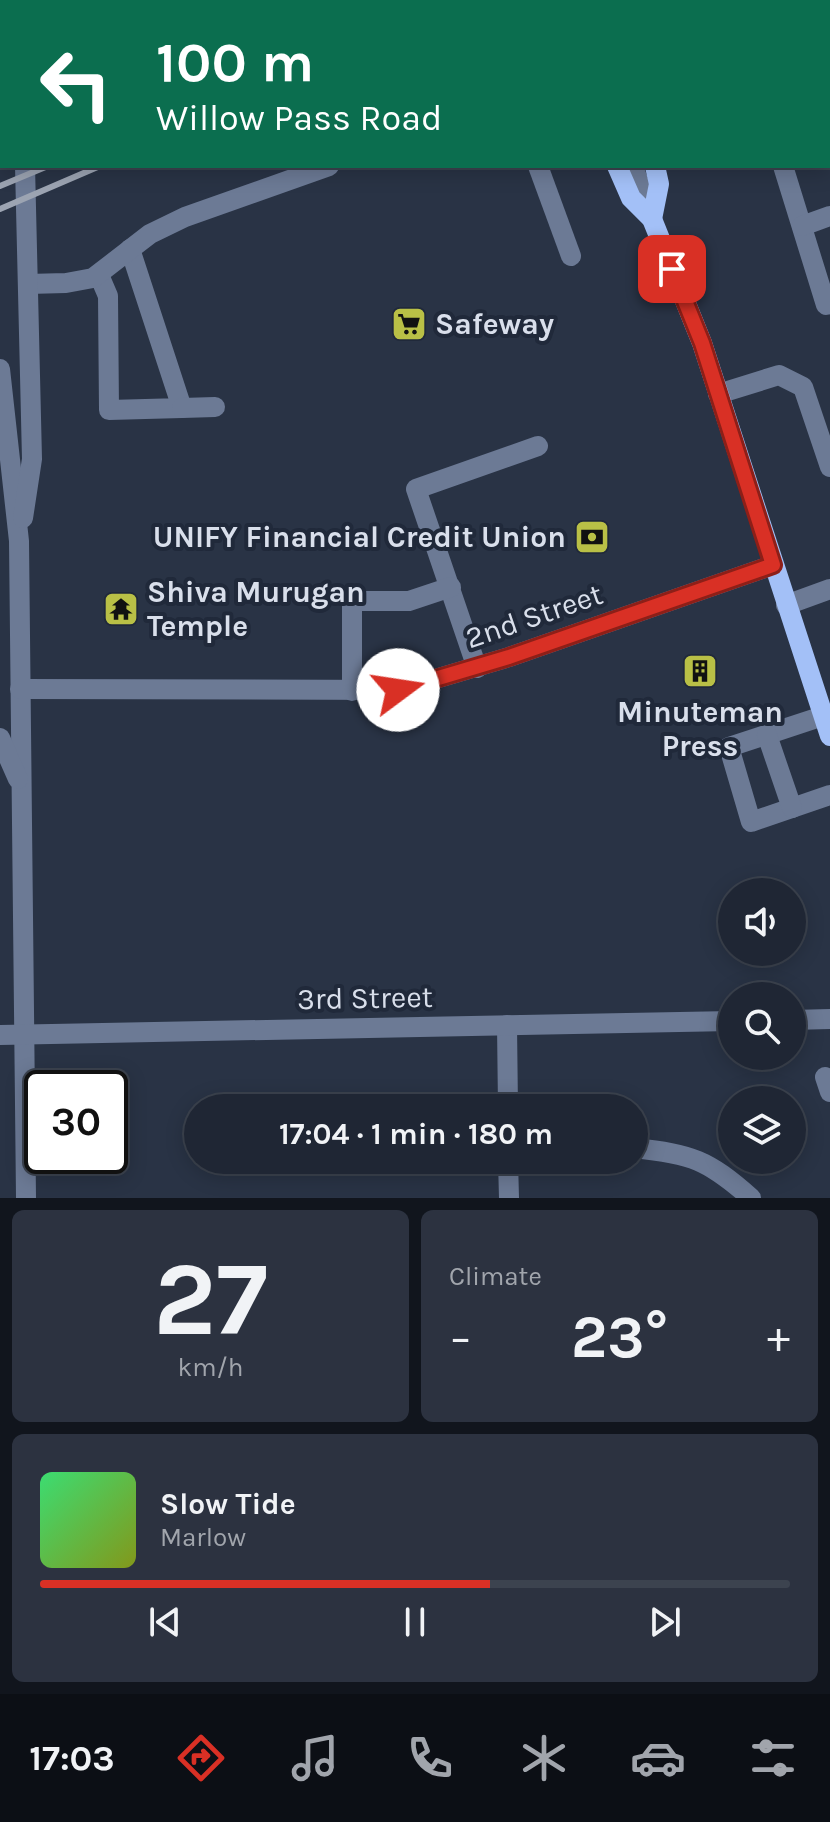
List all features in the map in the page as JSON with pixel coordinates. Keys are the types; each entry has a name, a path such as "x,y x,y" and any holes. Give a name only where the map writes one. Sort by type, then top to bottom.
{"main road":[{"path":"618,168 631,198 652,219 718,394 830,736"},
{"path":"652,219 659,184 655,168"}],"street":[{"path":"19,541 32,459 25,168"},
{"path":"28,284 66,283 99,275 130,249 185,217 295,172 318,168"},
{"path":"539,168 571,256"},
{"path":"634,168 652,219"},
{"path":"784,168 826,305"},
{"path":"802,226 830,216"},
{"path":"130,249 182,408"},
{"path":"99,275 108,296 109,410 215,407"},
{"path":"0,369 19,541 26,1198"},
{"path":"718,394 779,375 803,387 830,467"},
{"path":"477,668 416,489 538,446"},
{"name":"2nd Street","path":"20,689 398,690 477,668 773,565"},
{"path":"352,691 352,601 409,601 451,587"},
{"path":"786,605 830,589"},
{"path":"823,716 729,747 751,822 830,795"},
{"path":"767,735 792,808"},
{"path":"0,738 22,790"},
{"path":"806,1020 830,1019"},
{"name":"3rd Street","path":"0,1035 718,1021"},
{"path":"507,1025 508,1094"},
{"path":"648,1150 680,1154 716,1167 751,1198"},
{"path":"508,1174 509,1198"}],"railway":[{"path":"0,186 43,168"},
{"path":"0,209 95,168"}],"place":[{"name":"Safeway","path":"409,324"},
{"name":"UNIFY Financial Credit Union","path":"592,537"},
{"name":"Shiva Murugan Temple","path":"121,609"},
{"name":"Minuteman Press","path":"700,671"}],"route":[{"path":"398,690 451,677 773,565 702,343 672,269"}]}
